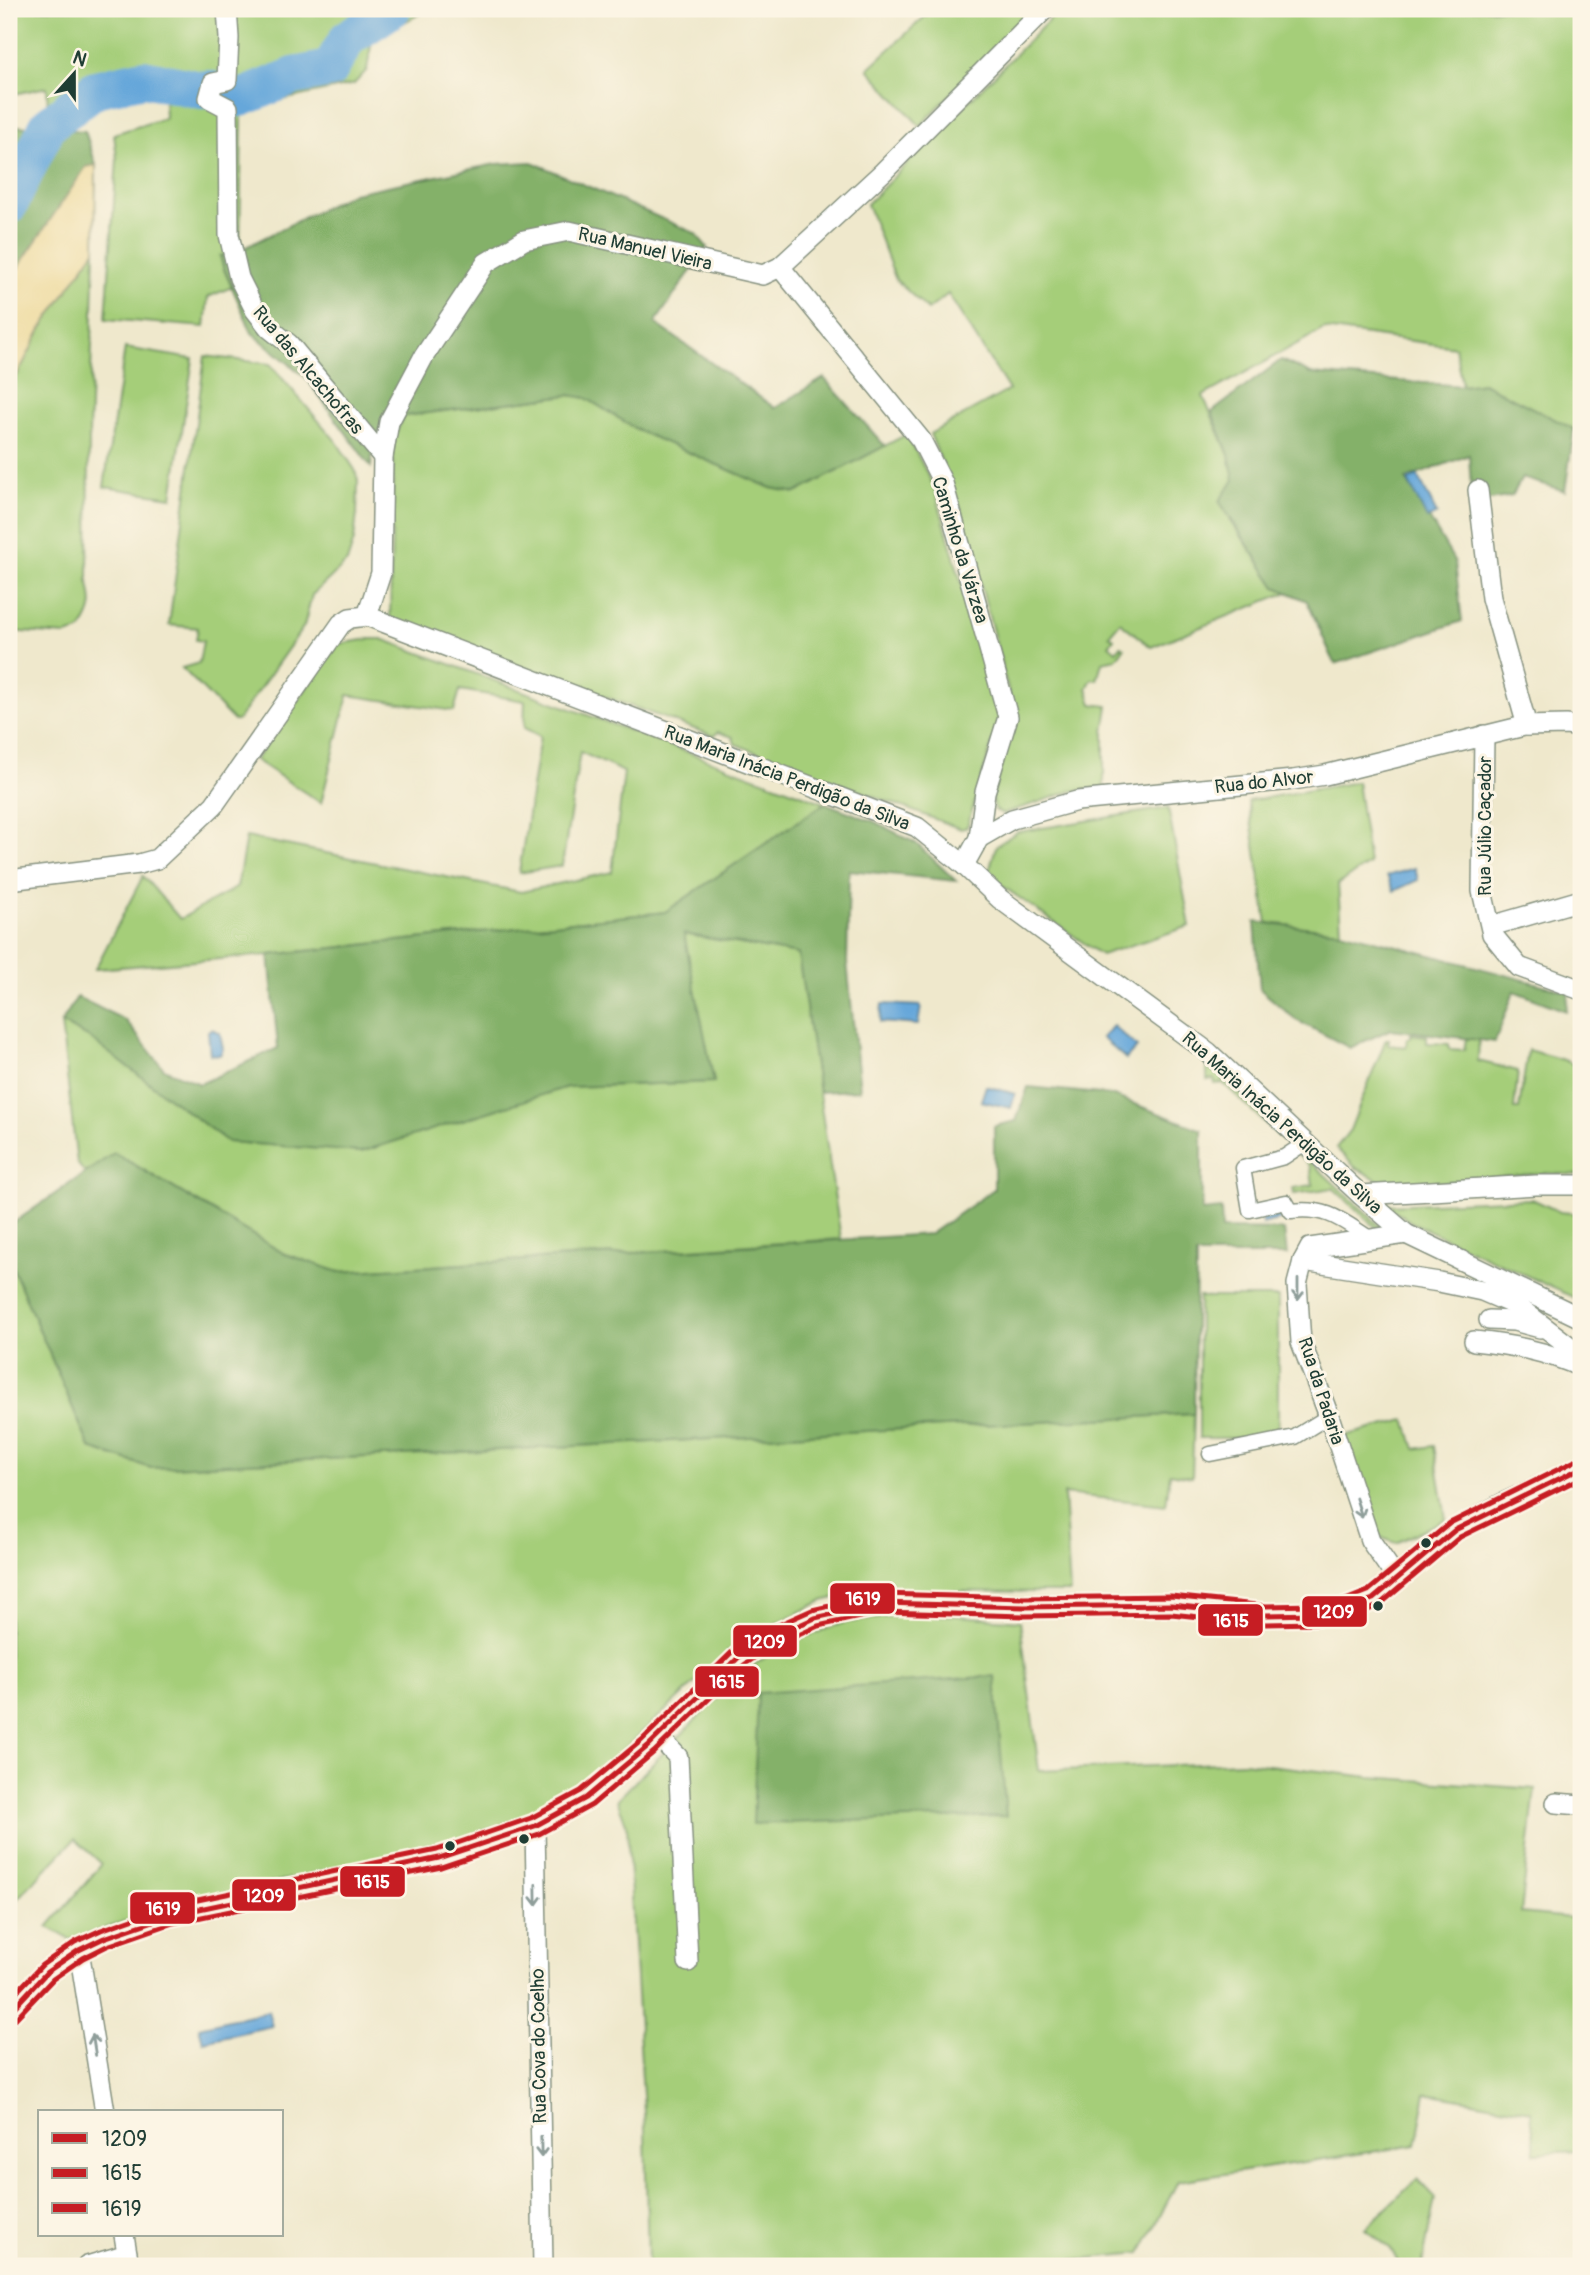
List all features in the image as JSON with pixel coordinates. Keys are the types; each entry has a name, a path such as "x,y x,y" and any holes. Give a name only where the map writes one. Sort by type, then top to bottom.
{"street":[{"name":"Rua das Alcachofras","path":"227,9 227,80 211,90 228,108 229,235 239,278 255,310 269,328 289,344 383,457"},
{"path":"780,267 883,172 1045,9"},
{"name":"Rua Manuel Vieira","path":"367,616 381,573 383,457 389,422 424,356 486,263 524,240 569,231 763,275 780,267"},
{"name":"Caminho da Várzea","path":"780,267 921,440 943,483 1008,718 985,792 979,838"},
{"path":"1478,491 1491,598 1527,726"},
{"path":"9,880 139,864 157,859 214,805 341,624 350,618 367,616"},
{"name":"Rua Maria Inácia Perdigão da Silva","path":"367,616 917,827 964,864 1000,899 1208,1052 1406,1234 1581,1318"},
{"name":"Rua do Alvor","path":"979,838 1012,819 1077,801 1293,780 1325,775 1527,726 1581,727"},
{"name":"Rua Júlio Caçador","path":"1484,735 1482,891 1492,934 1519,967 1581,990"},
{"path":"964,864 979,838"},
{"path":"1490,926 1581,900"},
{"path":"1304,1143 1284,1157 1243,1168 1250,1210 1286,1202 1291,1211 1308,1209 1327,1212 1371,1239"},
{"path":"1361,1195 1581,1185"},
{"path":"1406,1234 1310,1248 1303,1261 1482,1291 1517,1306 1581,1355"},
{"name":"Rua da Padaria","path":"1303,1261 1297,1284 1301,1342 1370,1540 1397,1579"},
{"path":"1489,1320 1514,1321 1549,1331"},
{"path":"1474,1341 1519,1346 1558,1356 1581,1367"},
{"path":"1210,1454 1295,1437 1329,1416"},
{"path":"9,2013 47,1972 79,1950 104,1938 171,1916 439,1858 535,1826 586,1798 658,1736 738,1658 760,1643 815,1618 882,1603 1024,1607 1161,1605 1266,1615 1316,1614 1345,1610 1373,1599 1455,1530 1581,1468"},
{"path":"658,1736 678,1757 688,1962"},
{"path":"1556,1803 1581,1805"},
{"name":"Rua Cova do Coelho","path":"535,1826 543,2266"},
{"path":"79,1950 105,2110"},
{"path":"87,2266 127,2252"}],"green space":[{"path":"9,9 429,9 372,39 367,70 354,84 242,109 240,250 223,267 232,287 208,297 205,327 106,319 117,159 114,134 165,118 164,89 218,111 222,116 222,77 150,67 100,74 48,113 47,87 9,95"},
{"path":"933,9 1033,9 920,126 868,69"},
{"path":"1060,9 1581,9 1581,433 1483,383 1462,386 1455,347 1324,329 1203,396 1229,455 1235,480 1230,520 1276,587 1288,592 1151,647 1120,622 1109,635 1114,639 1109,645 1116,651 1121,646 1124,648 1116,659 1102,662 1097,680 1092,679 1087,688 1092,704 1108,706 1104,732 1104,788 1072,791 1003,814 995,810 992,797 1015,717 962,512 930,434 1009,390 948,294 928,310 896,280 867,204"},
{"path":"16,126 85,131 96,165 86,167 9,281 9,139"},
{"path":"532,162 695,233 707,247 655,323 775,408 824,378 885,446 796,493 771,488 641,432 586,398 569,395 405,416 375,434 371,467 305,377 252,333 220,256 240,250 353,193 496,164"},
{"path":"95,250 89,434 90,612 80,631 66,635 9,631 9,391 41,329"},
{"path":"125,348 193,359 172,497 104,487"},
{"path":"205,356 270,364 336,441 355,470 358,481 354,540 347,562 312,595 304,626 237,721 182,668 199,663 203,641 196,640 198,628 169,625"},
{"path":"1281,360 1311,374 1462,386 1483,383 1574,429 1565,491 1522,478 1512,496 1486,501 1471,487 1469,455 1406,479 1455,562 1462,621 1335,664 1307,601 1276,587 1219,501 1234,480 1229,455 1212,412"},
{"path":"569,395 586,398 641,432 771,488 796,493 907,434 934,487 1000,717 967,827 961,829 735,744 733,737 718,732 714,736 390,619 394,437 404,416"},
{"path":"382,639 825,803 665,912 269,955 95,969 143,876 180,919 237,887 246,837 521,892 612,872 624,772 580,752 562,866 519,873 540,736 524,728 525,701 460,690 454,711 348,695 321,803 255,760 338,644"},
{"path":"1357,782 1369,864 1338,884 1341,931 1267,923 1248,801"},
{"path":"825,803 875,822 916,843 956,881 849,870 847,962 860,1090 819,1092 798,954 684,934 714,1082 567,1087 361,1152 228,1142 88,1037 61,1023 77,997 125,1020 164,1069 200,1084 278,1048 269,955 665,912"},
{"path":"1168,808 1190,926 1101,955 994,880 990,868 996,846 1017,832"},
{"path":"1255,922 1341,931 1569,992 1566,1011 1514,991 1495,1042 1391,1029 1350,1048 1296,1020 1260,989"},
{"path":"683,934 798,954 841,1239 339,1272 285,1254 115,1153 85,1173 77,1163 61,1023 88,1037 228,1142 361,1152 567,1087 714,1082"},
{"path":"1411,1034 1427,1036 1427,1043 1449,1044 1449,1049 1464,1050 1466,1039 1479,1039 1478,1061 1518,1071 1514,1109 1519,1109 1528,1050 1564,1060 1581,1068 1581,1175 1543,1173 1391,1187 1356,1168 1336,1148 1350,1130 1386,1039 1389,1039 1388,1045 1406,1047 1407,1038 1411,1038"},
{"path":"1204,1060 1292,1144 1287,1144 1223,1083 1215,1084 1214,1079 1207,1080"},
{"path":"1028,1087 1111,1095 1202,1130 1202,1211 1221,1209 1222,1229 1284,1230 1287,1255 1196,1255 1194,1414 151,1468 90,1448 9,1259 9,1226 114,1153 285,1254 339,1272 930,1234 994,1189 994,1126 1016,1121"},
{"path":"1300,1152 1388,1233 1383,1234 1333,1188 1294,1194 1293,1188 1313,1185 1310,1166 1299,1156"},
{"path":"1532,1199 1560,1212 1581,1214 1581,1301 1411,1222 1387,1205"},
{"path":"9,1259 90,1448 151,1468 1194,1414 1192,1477 1170,1473 1166,1505 1064,1494 1070,1592 867,1591 822,1601 750,1636 731,1649 585,1786 555,1804 523,1818 448,1843 174,1905 71,1940 48,1927 102,1864 75,1839 15,1901 9,1895"},
{"path":"1199,1297 1278,1297 1278,1438 1199,1438"},
{"path":"1406,1420 1415,1449 1434,1446 1446,1519 1396,1543 1379,1537 1344,1436"},
{"path":"947,1615 1020,1621 1039,1771 1243,1762 1370,1777 1535,1789 1521,1913 1581,1919 1581,2151 1535,2153 1531,2111 1426,2093 1416,2145 1178,2181 1141,2253 1024,2266 648,2266 645,2129 627,1826 617,1800 723,1692 755,1664 788,1643 843,1623 894,1616"},
{"path":"995,1676 1006,1816 753,1824 758,1693"},
{"path":"1417,2179 1435,2198 1422,2266 1400,2266 1391,2249 1365,2229"}],"sand":[{"path":"96,165 95,250 41,329 9,391 9,281 86,167"}],"water":[{"path":"1418,476 1437,514 1427,519 1408,481"},
{"path":"1415,868 1418,880 1394,891 1387,876"},
{"path":"882,1004 921,1006 918,1025 880,1022"},
{"path":"1113,1026 1137,1047 1126,1059 1102,1038"},
{"path":"212,1029 220,1033 223,1049 220,1055 210,1054 208,1031"},
{"path":"986,1086 1015,1094 1011,1108 981,1101"},
{"path":"1282,1208 1285,1218 1262,1224 1260,1214"},
{"path":"268,2011 272,2026 203,2041 199,2027"}],"waterway":[{"path":"9,205 48,125 95,89 144,78 201,90 208,89 241,98 294,76 330,69 348,38 392,9"}],"transit line":[{"name":"1619","path":"9,2000 42,1965 75,1942 169,1906 437,1850 531,1818 581,1791 642,1740 733,1651 756,1635 812,1610 882,1594 1024,1598 1171,1596 1266,1606 1315,1605 1343,1601 1368,1591 1450,1523 1577,1460"},
{"name":"1209","path":"9,2013 47,1972 79,1950 104,1938 171,1915 439,1858 535,1826 586,1798 648,1746 738,1658 760,1643 815,1618 882,1603 1024,1607 1171,1605 1266,1615 1316,1614 1345,1610 1373,1599 1455,1530 1581,1468"},
{"name":"1615","path":"15,2019 53,1979 83,1958 107,1946 173,1923 441,1867 539,1834 592,1805 654,1752 744,1665 764,1651 818,1626 883,1612 1024,1616 1171,1614 1266,1624 1316,1623 1346,1619 1378,1606 1460,1537 1581,1478"}]}
